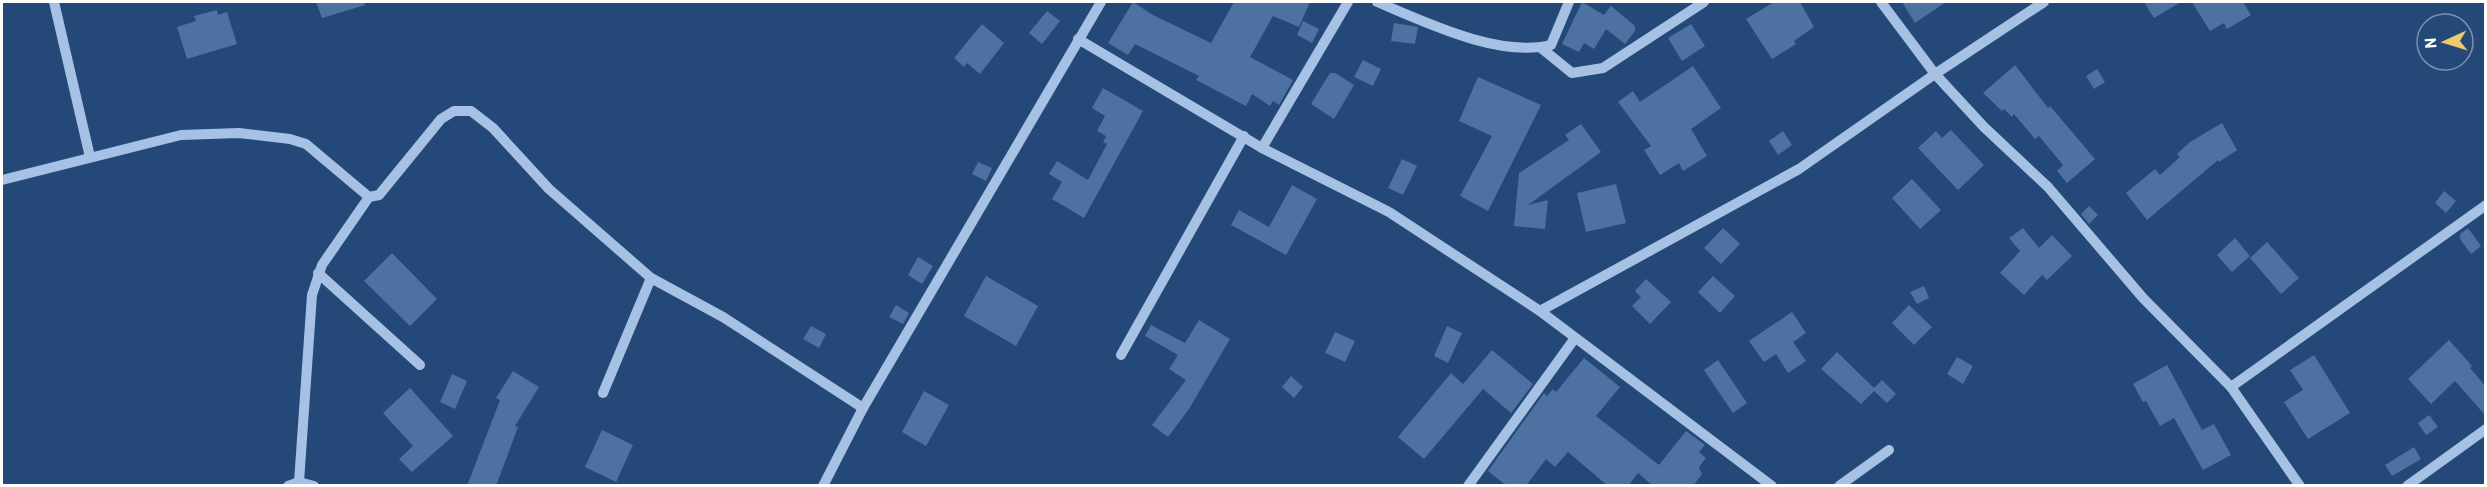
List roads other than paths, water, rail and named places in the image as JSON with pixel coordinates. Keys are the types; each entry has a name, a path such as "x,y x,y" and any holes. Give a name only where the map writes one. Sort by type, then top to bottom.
{"street":[{"path":"54,2 90,157"},
{"path":"823,486 863,408 1101,2"},
{"path":"1262,148 1348,2"},
{"path":"1377,2 1467,36 1508,46 1540,47 1551,45 1569,2"},
{"path":"1540,47 1572,73 1603,68 1704,2"},
{"path":"1881,2 1935,74 1984,127 2048,187 2143,298 2231,387 2300,486"},
{"path":"1540,311 1799,169 1935,74 2044,2"},
{"path":"1078,39 1262,148 1389,212 1540,311 1772,486"},
{"path":"299,482 306,350 312,295 318,273 369,197 379,195 441,119 454,111 471,111 494,128 549,189 651,278 723,317 863,408"},
{"path":"2,180 181,135 239,133 290,139 306,144 369,197"},
{"path":"1121,355 1244,136"},
{"path":"2231,387 2486,205"},
{"path":"318,273 420,365"},
{"path":"603,393 651,278"},
{"path":"1468,486 1575,338"},
{"path":"2407,486 2486,429"},
{"path":"1839,486 1889,450"},
{"path":"288,486 299,482 314,486"}]}
